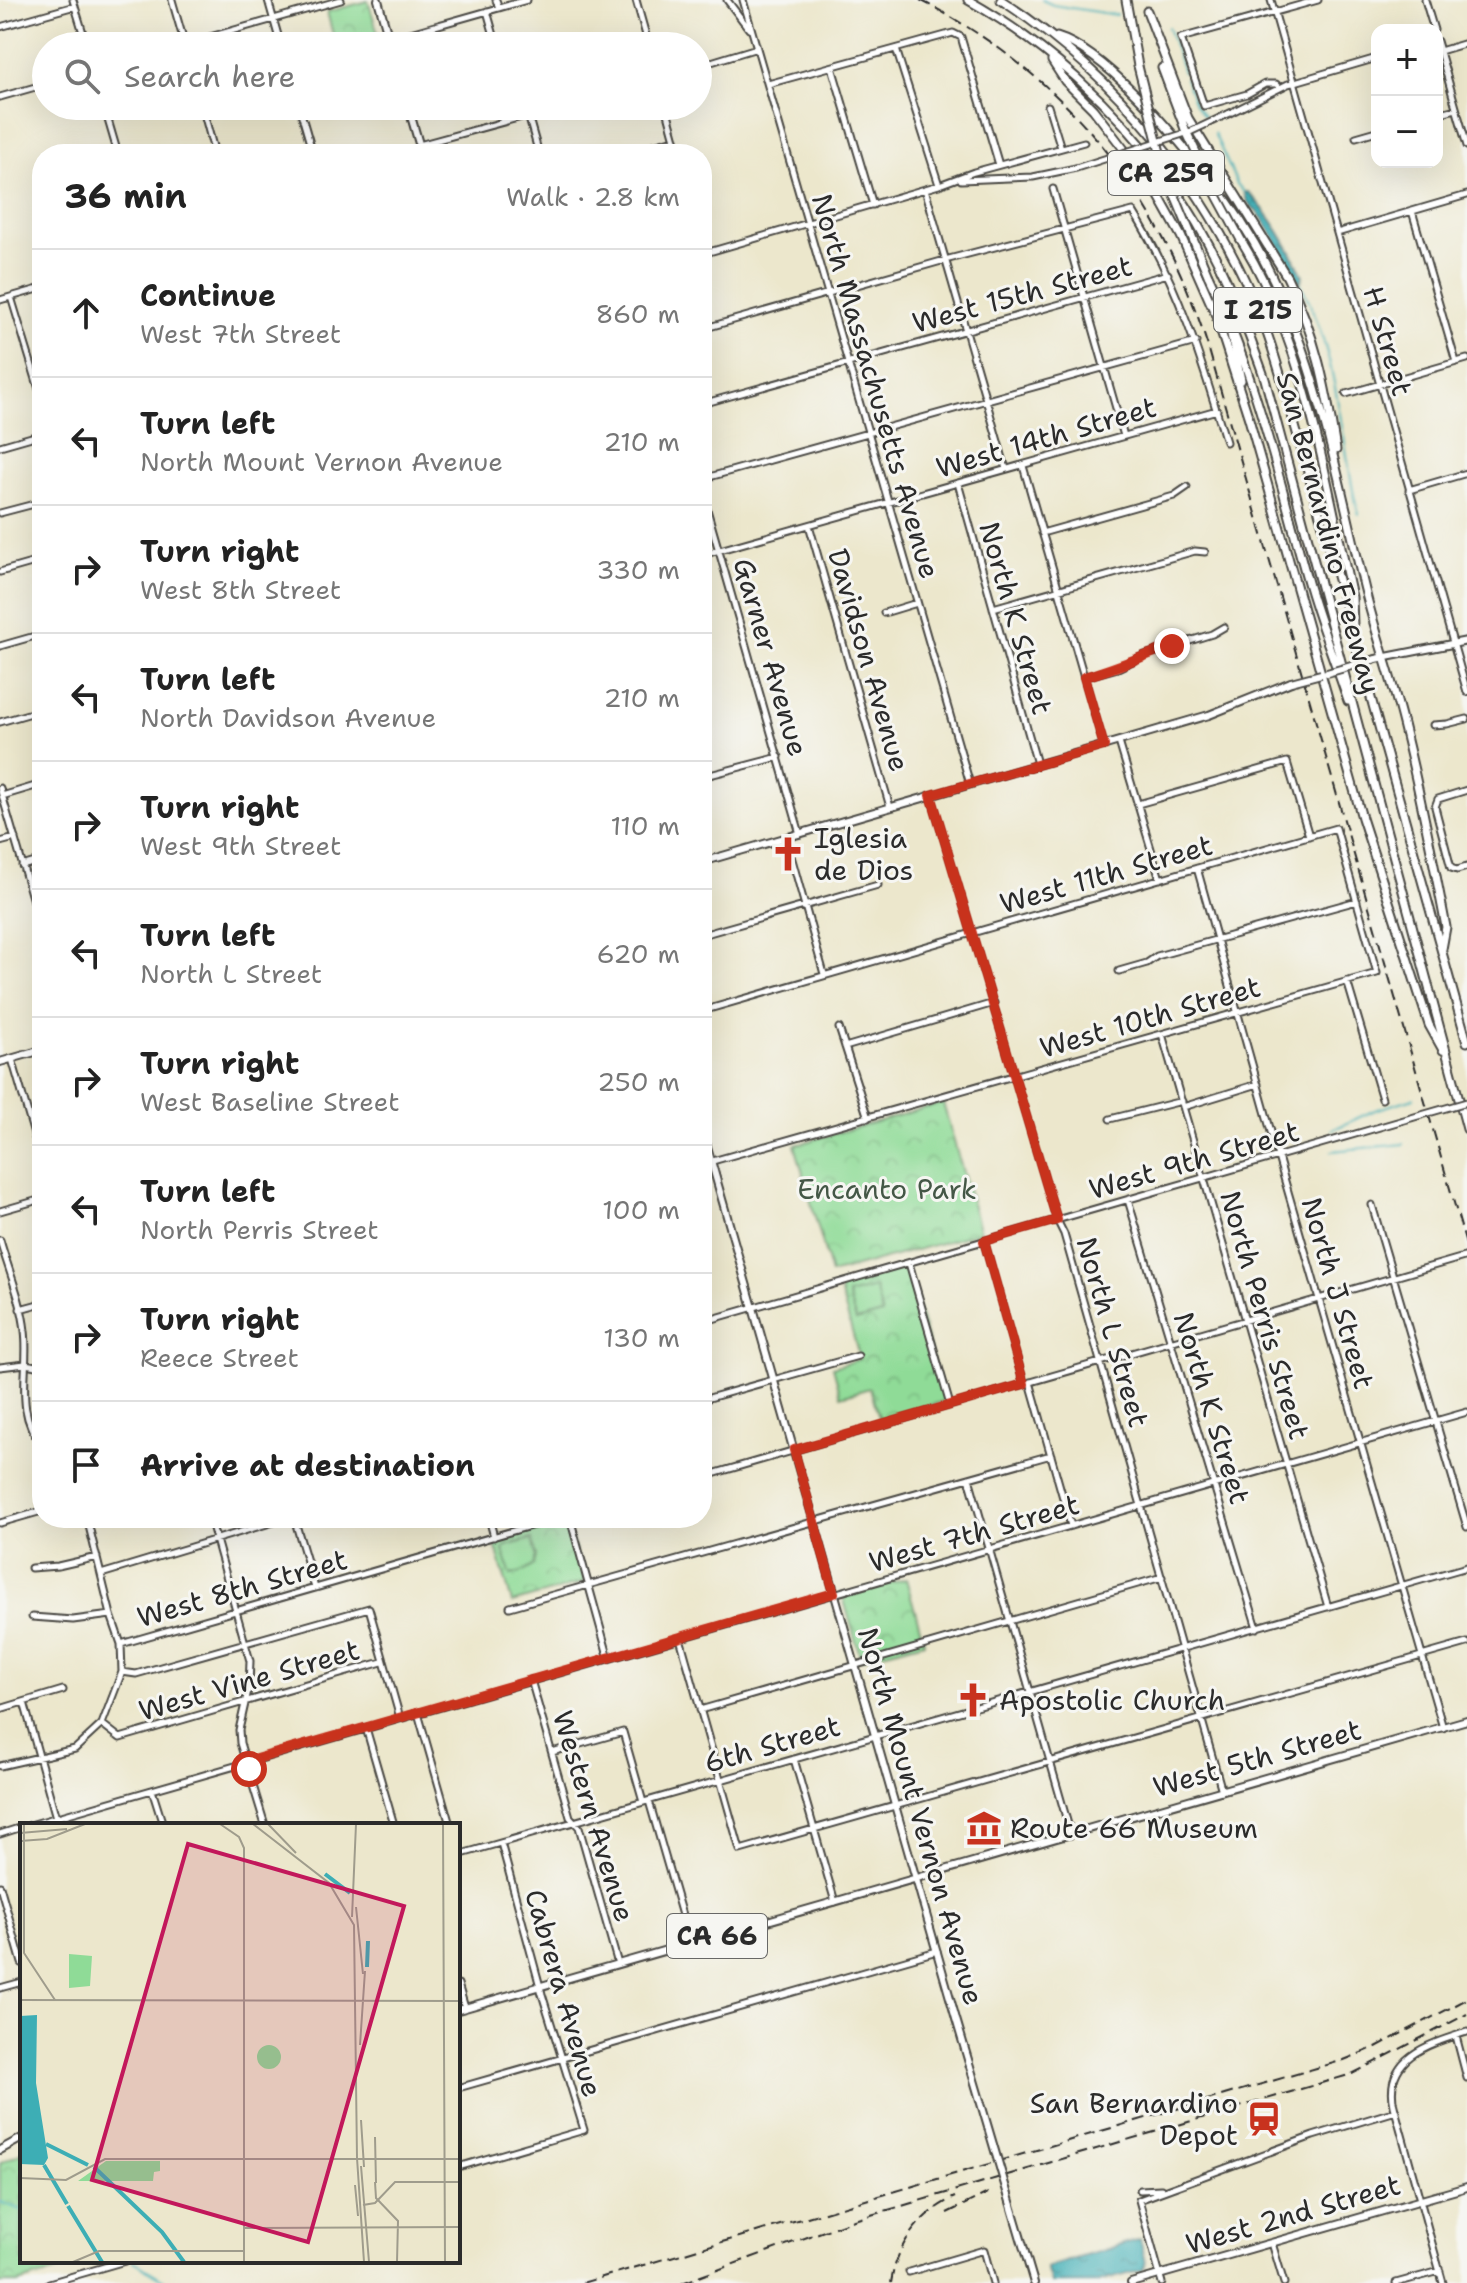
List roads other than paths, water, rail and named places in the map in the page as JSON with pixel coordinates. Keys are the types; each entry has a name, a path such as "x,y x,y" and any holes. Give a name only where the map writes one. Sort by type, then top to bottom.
{"highway":[{"name":"San Bernardino Freeway","path":"968,0 1048,53 1097,98 1153,159 1187,207 1243,317 1270,397 1467,1129"},
{"name":"San Bernardino Freeway","path":"1001,0 1055,37 1123,101 1157,140 1207,209 1262,320 1467,1042"},
{"name":"CA 259","path":"1126,0 1138,66 1165,172 1226,312"},
{"path":"1144,0 1188,118 1287,277 1313,334 1326,385 1336,451 1333,455"},
{"path":"1147,11 1171,96 1185,129 1268,290 1301,372 1352,597 1354,640"},
{"path":"1055,37 1070,41 1124,84 1160,120 1234,209 1275,280 1295,326 1333,455 1380,658 1409,747 1446,927 1442,952"},
{"path":"1048,53 1065,81 1093,109 1149,181 1169,213 1215,313 1249,419 1367,836 1429,1025 1448,1059"},
{"path":"1226,312 1249,419"},
{"path":"1226,312 1254,387 1308,583 1368,757"}],"main road":[{"path":"378,0 387,32"},
{"path":"412,120 419,144"},
{"path":"712,859 1209,715 1291,682 1380,658 1467,641"},
{"path":"0,1062 32,1053"},
{"name":"North Mount Vernon Avenue","path":"712,1165 1034,2283"},
{"name":"West 5th Street","path":"461,2009 1467,1720"},
{"path":"0,2150 20,2139"},
{"name":"West 2nd Street","path":"1131,2283 1467,2187"}],"street":[{"path":"172,0 180,32"},
{"path":"268,0 277,32"},
{"path":"228,32 341,0"},
{"path":"496,0 499,8"},
{"path":"423,32 527,0"},
{"path":"636,0 645,32"},
{"path":"727,0 752,33"},
{"name":"North Massachusetts Avenue","path":"743,0 970,784"},
{"name":"H Street","path":"1271,0 1467,692"},
{"path":"1279,87 1265,84 1247,94 1204,106 1181,38 1318,0"},
{"path":"1425,0 1432,24"},
{"path":"0,27 74,3 83,32"},
{"path":"487,11 493,32"},
{"path":"768,84 953,33 961,37 999,165"},
{"path":"1443,50 1467,43"},
{"path":"712,62 757,48"},
{"path":"896,49 939,185"},
{"path":"956,180 1033,177 1076,168 1192,131 1294,81 1371,60"},
{"path":"1443,62 1456,109 1464,121 1467,146"},
{"path":"832,67 873,205"},
{"path":"0,97 32,88"},
{"path":"1048,106 1061,148"},
{"path":"1443,112 1456,109"},
{"path":"108,120 115,144"},
{"path":"206,120 212,144"},
{"path":"303,120 310,144"},
{"path":"423,144 510,120"},
{"path":"529,120 536,144"},
{"path":"670,120 676,144"},
{"path":"1356,137 1371,133"},
{"path":"657,144 675,139"},
{"path":"712,251 1084,142"},
{"path":"925,189 1006,469"},
{"path":"1053,189 1124,436"},
{"path":"1337,233 1467,195"},
{"path":"712,326 1133,211 1168,274 1196,342 1226,442"},
{"path":"1412,211 1456,362"},
{"name":"West 15th Street","path":"712,401 1168,274"},
{"path":"0,300 32,291"},
{"path":"11,297 32,366"},
{"path":"712,476 1196,342"},
{"path":"1346,394 1467,359"},
{"name":"West 14th Street","path":"712,552 1217,410"},
{"path":"0,446 32,437"},
{"path":"1023,466 1104,746"},
{"path":"1409,490 1467,473"},
{"name":"North K Street","path":"958,483 1037,764"},
{"path":"1042,533 1174,496 1187,487"},
{"path":"0,513 32,505"},
{"name":"Davidson Avenue","path":"809,525 890,807"},
{"name":"Garner Avenue","path":"712,526 800,834"},
{"path":"993,608 1195,551 1205,552"},
{"path":"0,572 32,563"},
{"path":"884,613 917,603"},
{"path":"1084,677 1118,668 1224,627"},
{"path":"0,646 32,637"},
{"path":"0,722 32,713"},
{"path":"1433,725 1467,719"},
{"path":"1119,742 1160,879"},
{"path":"712,774 779,757"},
{"path":"1138,804 1287,762 1309,836"},
{"path":"2,796 32,787"},
{"path":"0,788 32,899"},
{"path":"1467,790 1438,799 1435,807 1451,868 1467,867"},
{"name":"North L Street","path":"931,795 1057,1220 1064,1234 1222,1791"},
{"name":"West 11th Street","path":"712,1008 1336,828 1357,901"},
{"path":"0,842 15,838"},
{"path":"786,838 824,974"},
{"path":"22,866 32,863"},
{"name":"North J Street","path":"1197,868 1443,1728"},
{"path":"712,932 878,885"},
{"path":"1119,971 1147,963 1157,956 1357,901"},
{"name":"West 10th Street","path":"712,1162 1377,973 1357,901"},
{"path":"1347,981 1382,1099"},
{"path":"845,1047 994,1003"},
{"path":"839,1028 868,1118"},
{"name":"North Perris Street","path":"1162,1034 1328,1607"},
{"path":"12,1059 32,1128"},
{"path":"1110,1119 1258,1084"},
{"name":"West 9th Street","path":"712,1319 1467,1102"},
{"name":"North K Street","path":"1128,1200 1257,1628"},
{"path":"0,1211 32,1202"},
{"path":"1372,1205 1467,1527"},
{"path":"0,1240 25,1331 25,1414 32,1429"},
{"path":"984,1241 1071,1526"},
{"path":"712,1474 1464,1257"},
{"path":"909,1263 950,1405"},
{"path":"20,1309 32,1306"},
{"path":"712,1397 858,1356"},
{"path":"0,1367 32,1365"},
{"name":"West 7th Street","path":"37,1823 1467,1412"},
{"path":"510,1607 1051,1455"},
{"path":"969,1478 1071,1835"},
{"path":"0,1523 32,1514"},
{"path":"90,1528 121,1644 122,1672 102,1724"},
{"path":"212,1528 251,1674 239,1730 264,1823"},
{"path":"101,1574 253,1528"},
{"path":"297,1528 315,1588"},
{"path":"492,1528 494,1537"},
{"name":"West 8th Street","path":"121,1644 524,1528"},
{"path":"573,1528 609,1659"},
{"path":"31,1568 58,1566 97,1557"},
{"name":"6th Street","path":"460,1853 1467,1567"},
{"path":"700,1710 1162,1577"},
{"path":"122,1672 136,1674 369,1608 400,1718"},
{"path":"32,1617 73,1620 111,1615"},
{"path":"680,1638 740,1850 1467,1643"},
{"name":"West Vine Street","path":"0,1766 75,1749 102,1724 120,1738 382,1662"},
{"name":"Western Avenue","path":"531,1680 570,1817 579,1827 618,1964"},
{"path":"0,1709 63,1690"},
{"path":"24,1702 57,1823"},
{"path":"418,1713 449,1823"},
{"path":"366,1728 393,1823"},
{"path":"552,1752 623,1732 690,1943"},
{"path":"794,1759 835,1902"},
{"path":"152,1790 162,1823"},
{"path":"0,1834 20,1828"},
{"name":"Cabrera Avenue","path":"460,2166 584,2130 501,1843"},
{"path":"0,1886 20,1956"},
{"path":"460,2087 937,1951"},
{"path":"0,1988 20,1983"},
{"path":"1443,2283 1391,2086 1395,2071 1413,2055 1467,2032"},
{"path":"1455,2036 1467,2078"},
{"path":"1162,2283 1139,2200 1329,2130 1396,2111"},
{"path":"1140,2190 1166,2189"},
{"path":"1272,2243 1284,2283"},
{"path":"909,2272 984,2250 993,2283"},
{"path":"49,2283 119,2263"},
{"path":"1396,2283 1440,2271"}],"water":[{"path":"1244,192 1257,201 1279,231 1303,276 1300,283 1264,220 1247,201"},
{"path":"1140,2239 1146,2262 1143,2270 1095,2283 1051,2283 1046,2268"}],"waterway":[{"path":"1042,0 1053,5 1116,15"},
{"path":"1168,27 1183,72"},
{"path":"1185,78 1195,104 1204,116"},
{"path":"1214,133 1237,184 1244,192"},
{"path":"1300,283 1312,308 1329,360 1359,514"},
{"path":"1332,1130 1375,1110 1414,1098"},
{"path":"1332,1151 1404,1144"},
{"path":"0,2202 20,2209"},
{"path":"136,2263 169,2283"}],"railway":[{"path":"920,0 972,30 1020,64 1063,103 1101,145 1135,190 1164,240 1189,293 1209,350 1467,1248"},
{"path":"582,2283 1344,2060 1376,2047 1467,1999"},
{"path":"682,2283 854,2220 1352,2074 1467,2014"},
{"path":"947,2213 988,2193"},
{"path":"891,2283 898,2256 912,2232 931,2212 955,2197"}],"place":[{"name":"Iglesia de Dios","path":"788,854"},
{"name":"Apostolic Church","path":"973,1700"},
{"name":"Route 66 Museum","path":"984,1828"},
{"name":"San Bernardino Depot","path":"1264,2119"}],"park label":[{"name":"Encanto Park","path":"887,1189"}]}
